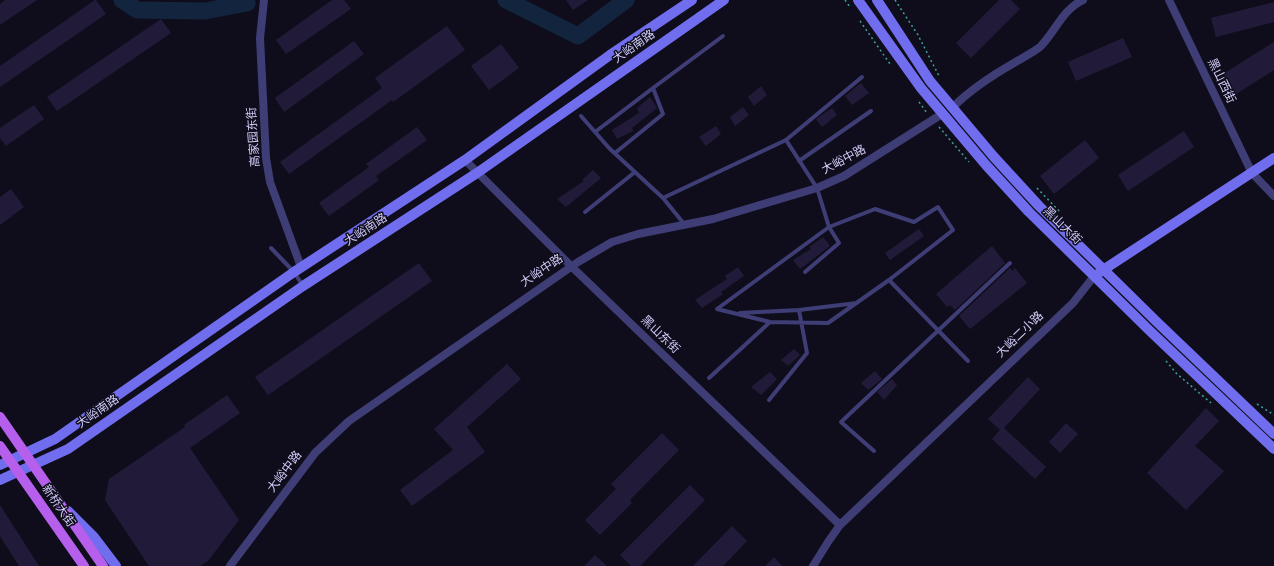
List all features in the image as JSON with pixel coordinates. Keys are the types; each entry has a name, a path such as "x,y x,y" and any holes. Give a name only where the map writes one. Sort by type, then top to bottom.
{"main road":[{"name":"大峪南路","path":"0,464 25,454 55,439 298,270 465,160 610,55 692,0"},
{"name":"大峪南路","path":"0,480 68,449 303,286 477,173 724,0"},
{"name":"黑山大街","path":"858,0 921,88 942,114 1029,212 1095,275 1150,331 1274,449"},
{"name":"黑山大街","path":"877,0 930,81 1039,206 1274,434"},
{"name":"大峪二小路","path":"1095,275 1274,158"},
{"name":"新桥大街","path":"0,417 103,566"},
{"name":"新桥大街","path":"0,446 84,566"},
{"path":"60,503 94,537 116,566"}],"street":[{"name":"高家园东街","path":"264,0 260,38 266,158 270,182 298,270"},
{"path":"952,108 967,92 1039,48 1053,33 1062,17 1075,4 1082,0"},
{"name":"黑山西街","path":"1169,0 1252,173 1274,196"},
{"name":"大峪中路","path":"230,566 314,453 349,421 571,266 612,242 638,234 713,220 817,188 844,176 942,114"},
{"name":"黑山东街","path":"465,160 571,266 840,525"},
{"name":"大峪二小路","path":"813,566 840,525 1073,303 1095,275"}],"lane":[{"path":"595,132 723,36"},
{"path":"663,198 786,140 862,77"},
{"path":"615,153 663,114 652,88"},
{"path":"800,161 871,111"},
{"path":"581,116 615,153 663,198 685,225"},
{"path":"786,140 817,188 829,226 839,243 805,272"},
{"path":"585,212 635,172"},
{"path":"938,207 954,230 889,280 828,323 770,322 717,309 829,226 875,209 914,222 938,207"},
{"path":"271,248 298,270 303,286"},
{"path":"874,451 841,422 938,329 1010,263"},
{"path":"889,280 968,361"},
{"path":"734,313 799,310 857,303"},
{"path":"769,400 807,353 803,322 799,310"},
{"path":"709,378 770,322"}],"path":[{"path":"895,0 918,35 940,78"},
{"name":"黑山大街","path":"1034,184 1061,213"},
{"path":"1254,402 1274,415"}],"building":[{"path":"5,0 37,0 0,25 0,4"},
{"path":"95,0 106,14 0,87 0,66"},
{"path":"332,0 344,0 351,9 286,54 276,40"},
{"path":"566,0 588,0 573,10"},
{"path":"999,0 1011,0 1020,9 971,58 956,43"},
{"path":"1274,2 1274,22 1216,37 1211,18"},
{"path":"161,19 171,33 57,111 47,97"},
{"path":"447,26 465,50 289,174 280,162 382,88 375,78"},
{"path":"1123,38 1132,57 1076,81 1068,62"},
{"path":"354,41 364,54 284,112 275,98"},
{"path":"1274,42 1274,70 1236,94 1223,74"},
{"path":"501,44 519,68 489,90 471,66"},
{"path":"861,83 869,93 852,105 845,96"},
{"path":"761,86 767,95 754,106 748,97"},
{"path":"650,97 657,108 632,128 633,131 617,139 612,130 639,113 637,108"},
{"path":"34,105 44,119 6,146 0,138 0,128"},
{"path":"743,107 749,115 735,126 730,117"},
{"path":"832,108 837,115 822,127 816,119"},
{"path":"716,126 721,134 706,146 699,137"},
{"path":"417,127 427,140 376,176 379,180 329,216 319,203 369,167 366,164"},
{"path":"1184,131 1194,147 1128,191 1118,175"},
{"path":"1085,140 1099,158 1054,194 1040,176"},
{"path":"593,170 601,178 566,207 557,199 584,181 582,180"},
{"path":"11,189 24,207 0,225 0,197"},
{"path":"919,229 924,236 890,260 885,253"},
{"path":"823,237 830,246 800,269 793,260 811,249 809,247"},
{"path":"992,246 1005,263 955,310 950,305 947,307 936,294"},
{"path":"419,263 432,281 268,395 255,377"},
{"path":"738,267 744,276 721,292 723,294 702,308 695,300 727,279 725,276"},
{"path":"1010,268 1012,271 1015,268 1027,283 970,329 959,316"},
{"path":"794,349 800,355 788,366 781,360"},
{"path":"507,364 521,379 467,427 485,452 412,506 400,490 453,450 434,429"},
{"path":"875,371 882,379 868,390 861,383"},
{"path":"770,372 777,379 761,395 751,387"},
{"path":"1028,377 1040,389 1004,428 1046,467 1035,479 992,439 1000,430 988,419"},
{"path":"892,379 897,385 884,400 877,392"},
{"path":"227,395 240,413 190,448 239,520 208,561 200,566 149,566 105,500 109,479 185,427 184,425"},
{"path":"1206,408 1219,421 1195,446 1224,471 1186,510 1147,473"},
{"path":"1066,423 1078,434 1060,453 1049,442"},
{"path":"662,433 679,450 630,500 632,503 600,535 585,520 616,489 611,484"},
{"path":"690,485 705,500 640,566 631,566 620,555"},
{"path":"0,505 39,566 19,566 0,536"},
{"path":"732,526 747,541 723,566 693,566"},
{"path":"595,555 607,566 584,566"},
{"path":"774,557 782,566 765,566"}],"waterway":[{"path":"122,0 137,10 205,11 247,3"},
{"path":"506,0 578,36 626,0"}]}
